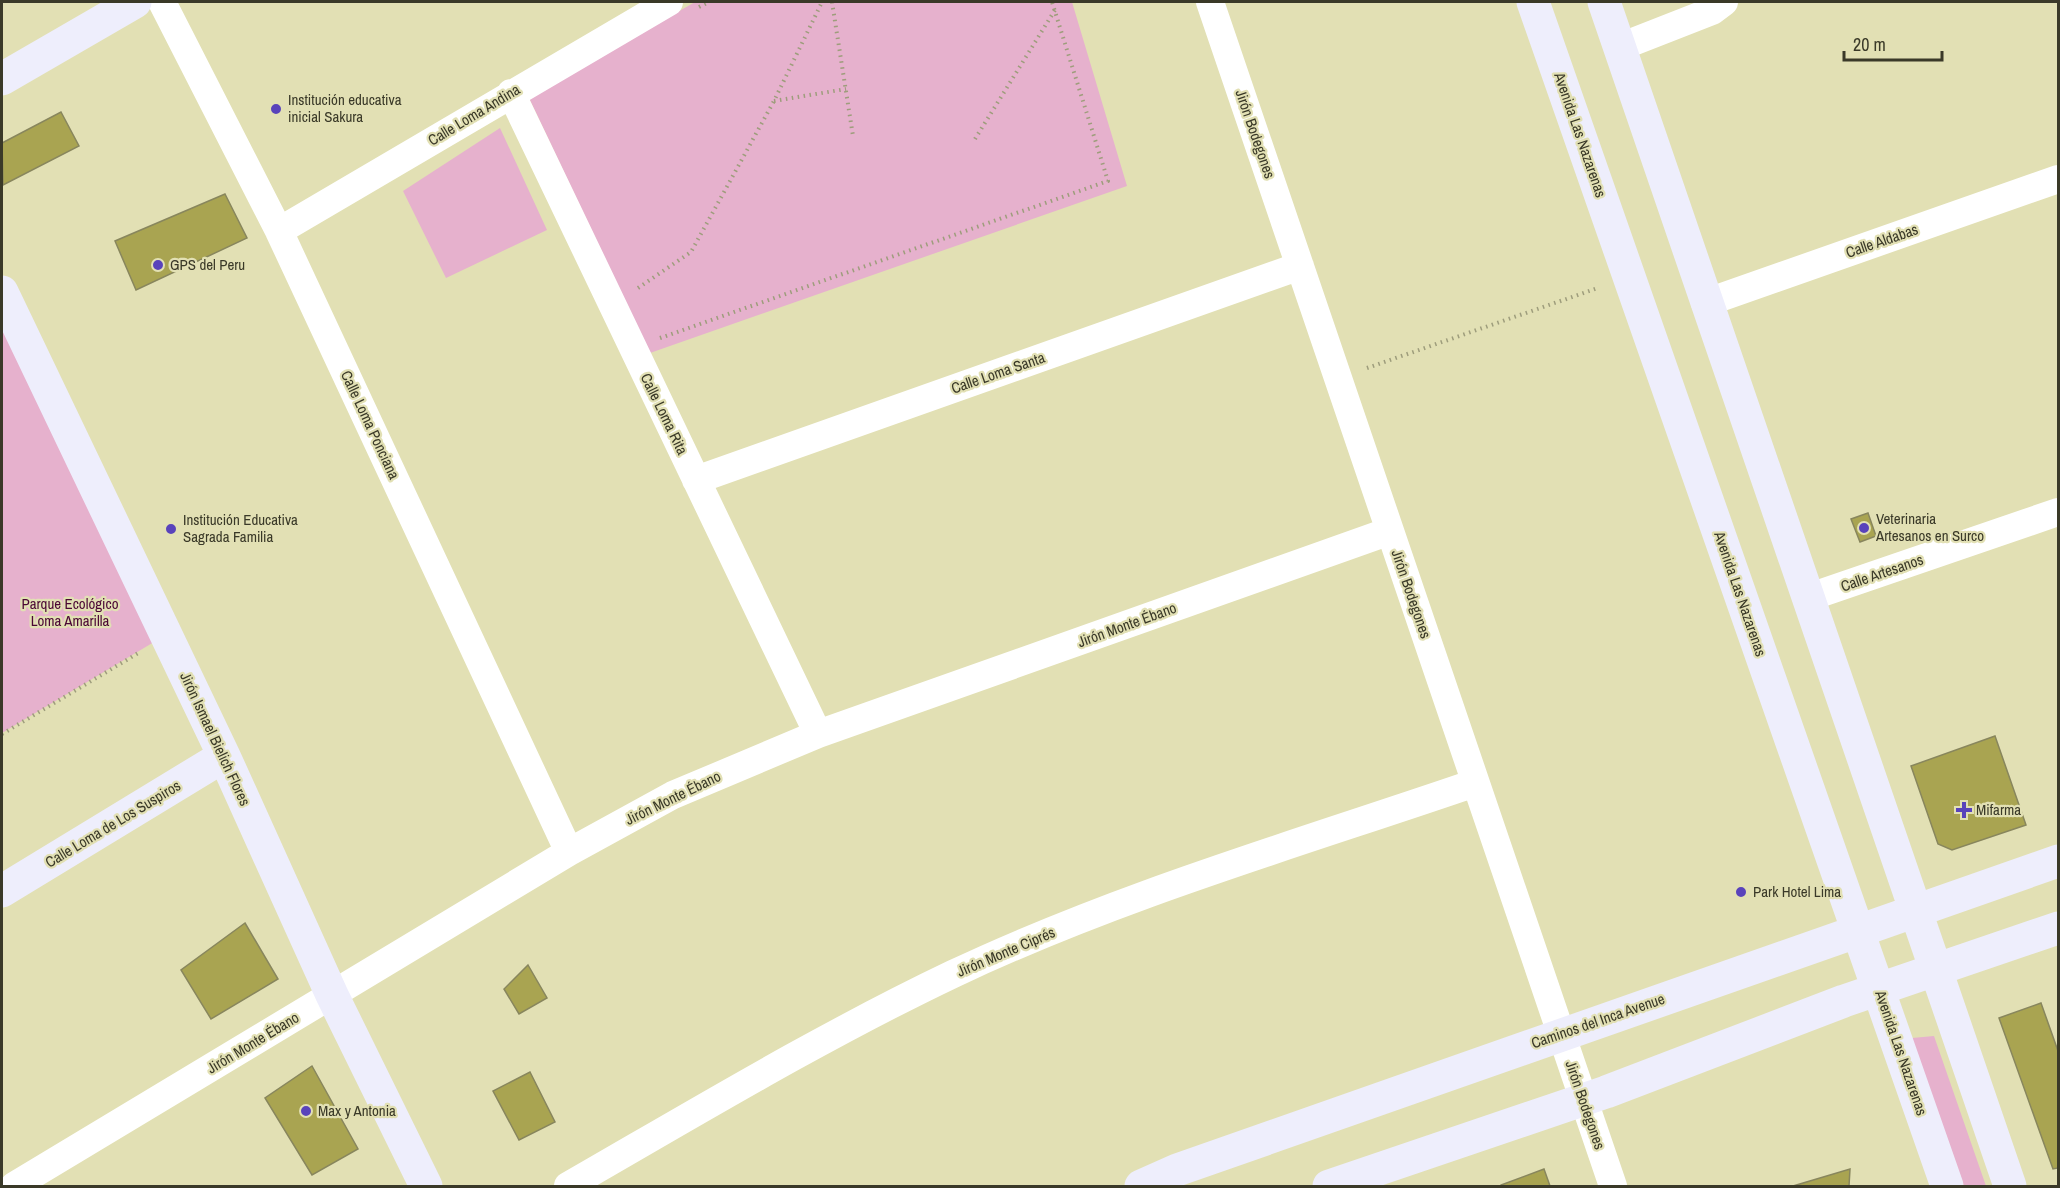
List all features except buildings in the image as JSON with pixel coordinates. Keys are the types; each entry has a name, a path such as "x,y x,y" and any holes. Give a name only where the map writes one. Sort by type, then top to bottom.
{"street":[{"path":"2,79 135,2"},
{"name":"Calle Loma Ponciana","path":"162,2 279,231 569,852"},
{"name":"Calle Loma Andina","path":"279,231 669,2"},
{"name":"Jirón Bodegones","path":"1210,2 1613,1186"},
{"name":"Avenida Las Nazarenas","path":"1533,2 1947,1186"},
{"path":"1604,2 1705,303 2010,1186"},
{"path":"1620,47 1712,11 1724,2"},
{"name":"Calle Loma Rita","path":"511,93 818,734"},
{"name":"Calle Aldabas","path":"1705,303 2058,179"},
{"name":"Calle Loma Santa","path":"696,480 1300,266"},
{"name":"Jirón Ismael Bielich Flores","path":"2,292 224,756 332,995 426,1186"},
{"name":"Calle Artesanos","path":"1807,598 2058,512"},
{"name":"Jirón Monte Ébano","path":"14,1186 569,852 673,795 818,734 1390,531"},
{"name":"Calle Loma de Los Suspiros","path":"2,891 224,756"},
{"name":"Jirón Monte Ciprés","path":"568,1186 815,1044 955,974 1113,907 1474,783"},
{"name":"Caminos del Inca Avenue","path":"1141,1186 1188,1166 1560,1034 2058,861"},
{"path":"1329,1186 1583,1100 1880,990 2058,928"}],"path":[{"path":"613,305 691,252 774,101 822,2"},
{"path":"832,2 852,136"},
{"path":"633,348 1108,181 1052,2"},
{"path":"975,139 1055,10"},
{"path":"774,101 846,89"},
{"path":"1338,378 1629,276"},
{"path":"2,734 167,636"}],"green space":[{"path":"695,2 1072,2 1127,186 650,353 529,98"},
{"path":"500,128 547,230 446,278 403,191"},
{"name":"Parque Ecológico Loma Amarilla","path":"2,317 159,639 2,733"},
{"path":"1934,1036 1986,1186 1964,1186 1912,1038"}],"place":[{"name":"Institución educativa inicial Sakura","path":"276,109"},
{"name":"GPS del Peru","path":"158,265"},
{"name":"Veterinaria Artesanos en Surco","path":"1864,528"},
{"name":"Institución Educativa Sagrada Familia","path":"171,529"},
{"name":"Mifarma","path":"1964,810"},
{"name":"Park Hotel Lima","path":"1741,892"},
{"name":"Max y Antonia","path":"306,1111"}]}
